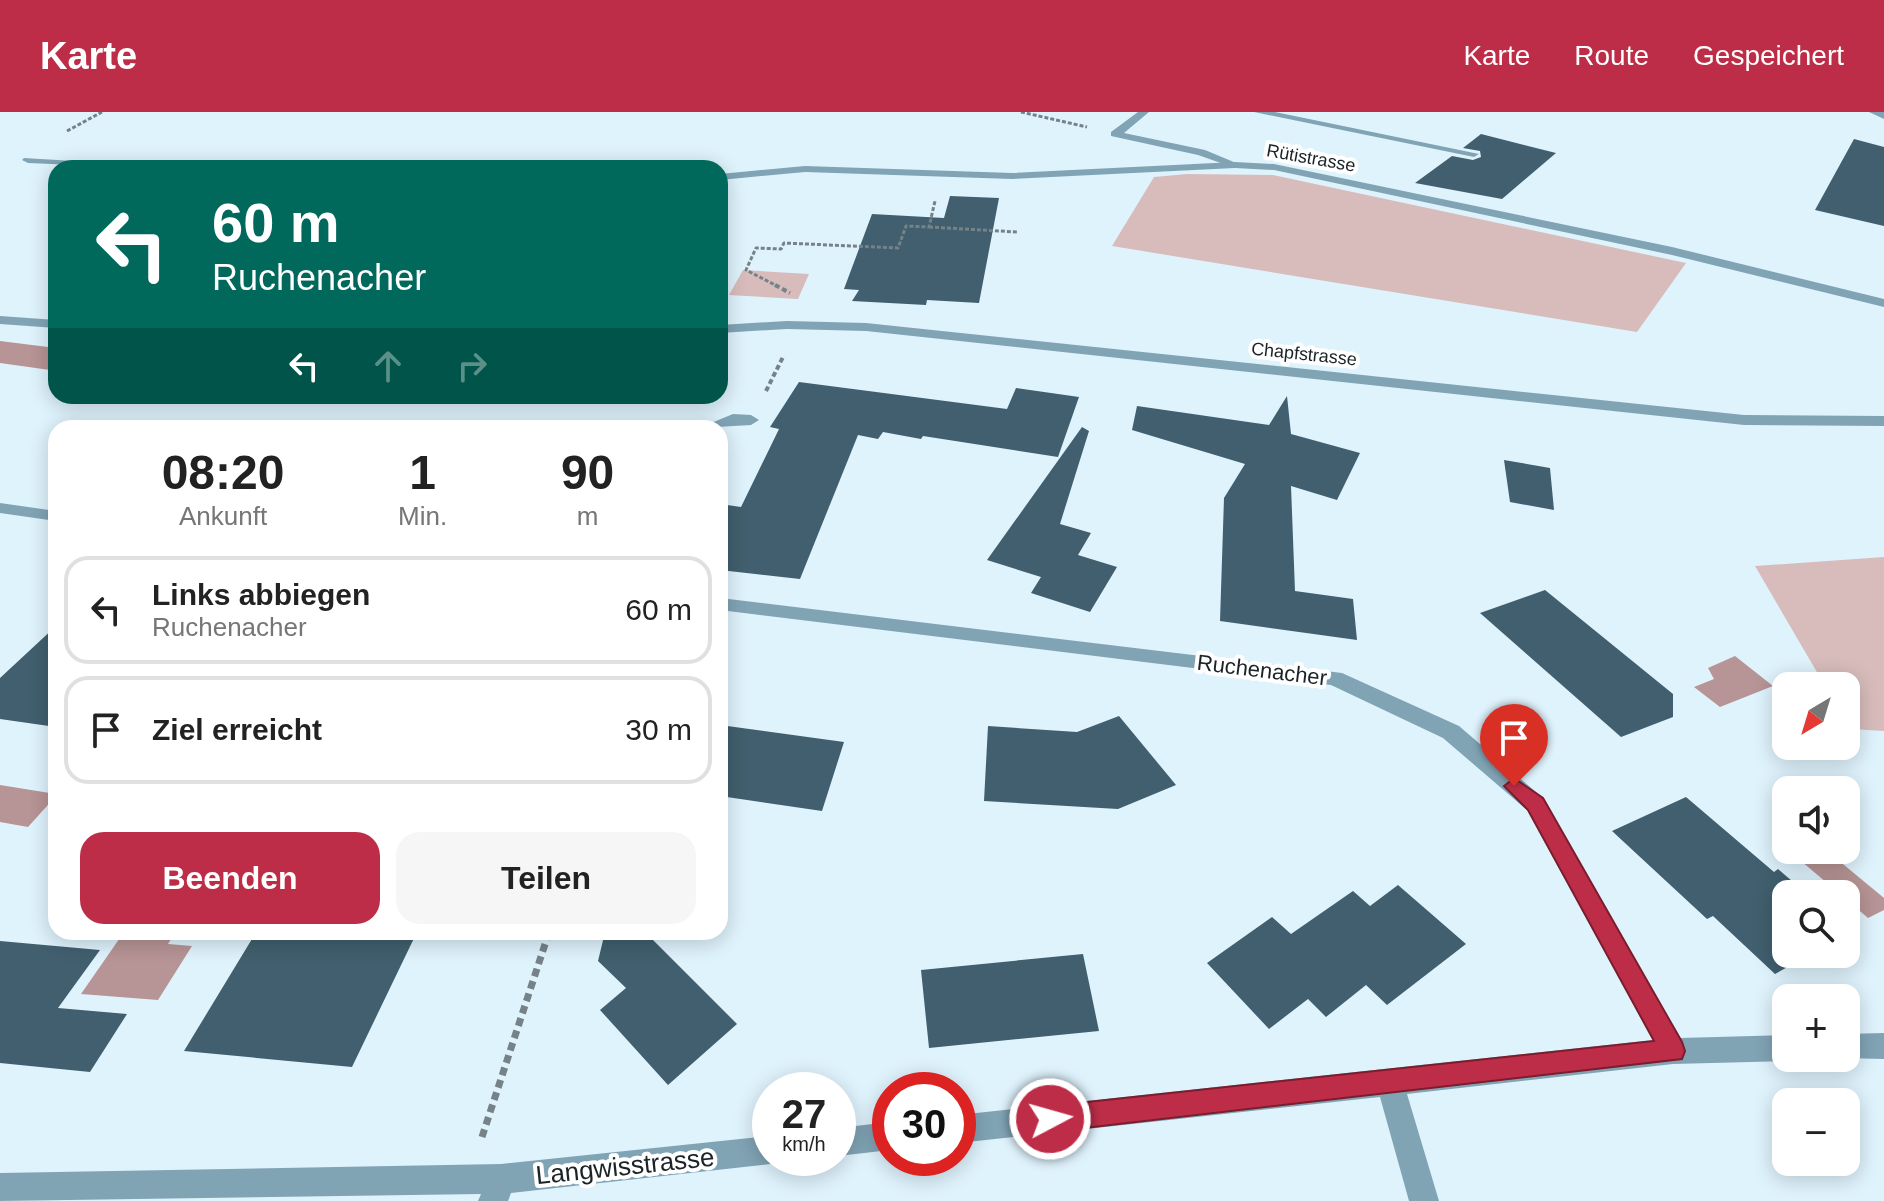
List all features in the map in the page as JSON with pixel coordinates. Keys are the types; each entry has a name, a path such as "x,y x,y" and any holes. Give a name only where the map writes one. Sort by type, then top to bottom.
{"street":[{"path":"1115,134 1144,112"},
{"path":"1259,112 1474,154"},
{"path":"1874,112 1884,116"},
{"path":"1115,134 1201,152 1235,165"},
{"path":"28,160 48,161"},
{"name":"Rütistrasse","path":"728,176 805,169 1012,176 1235,165 1274,167 1480,210 1884,303"},
{"path":"0,320 48,323"},
{"name":"Chapfstrasse","path":"728,329 787,325 866,327 1744,420 1884,421"},
{"path":"728,421 751,420"},
{"path":"0,508 48,515"},
{"name":"Ruchenacher","path":"728,605 1335,678 1451,732 1535,804 1673,1051"},
{"path":"1860,1047 1884,1046"},
{"path":"976,1127 1673,1051 1772,1048"},
{"path":"1389,1081 1424,1201"},
{"name":"Langwisstrasse","path":"0,1188 468,1179 497,1190 752,1153"}],"path":[{"path":"1021,112 1115,134"},
{"path":"929,227 937,194"},
{"path":"796,296 746,270 756,248 781,249 784,243 898,248 906,226 1017,232"},
{"path":"751,420 790,344 787,325"},
{"path":"468,1179 546,940"}],"shaded area":[{"path":"1187,174 1273,175 1686,263 1637,332 1112,246 1154,177"},
{"path":"743,270 809,274 798,299 729,295"},
{"path":"0,341 48,347 48,370 0,363"},
{"path":"1884,557 1884,731 1860,730 1860,672 1817,672 1755,566"},
{"path":"1735,656 1772,686 1720,707 1694,687 1714,679 1708,668"},
{"path":"0,785 48,793 48,805 28,827 0,822"},
{"path":"1805,864 1843,864 1884,898 1884,910 1868,918 1860,911 1860,880 1823,880"},
{"path":"118,940 170,940 168,944 192,946 158,1000 81,994"}],"building":[{"path":"1481,134 1556,153 1502,199 1415,183 1452,156 1473,160 1481,157 1480,151 1463,148"},
{"path":"1854,139 1884,147 1884,226 1815,210"},
{"path":"950,196 999,198 979,303 927,300 926,305 852,301 859,290 844,289 872,214 944,218"},
{"path":"799,382 1007,409 1016,388 1079,397 1058,457 923,436 921,439 883,432 878,439 858,435 800,579 728,571 728,505 741,507 779,429 770,427"},
{"path":"1287,396 1291,434 1360,453 1337,500 1291,486 1295,591 1353,599 1357,640 1220,621 1224,498 1245,464 1132,430 1137,406 1269,425"},
{"path":"1082,427 1089,431 1060,524 1091,533 1078,555 1117,567 1090,612 1031,593 1041,577 987,560"},
{"path":"1504,460 1550,468 1554,510 1510,502"},
{"path":"1545,590 1673,694 1673,717 1621,737 1480,613"},
{"path":"48,633 48,726 0,719 0,678"},
{"path":"1119,716 1176,785 1118,809 984,801 988,726 1077,732"},
{"path":"728,726 844,742 822,811 728,797"},
{"path":"1686,797 1774,872 1778,869 1791,880 1772,880 1772,968 1786,968 1775,974 1713,916 1707,919 1612,831"},
{"path":"1398,885 1466,944 1387,1005 1366,985 1326,1017 1308,999 1269,1029 1207,963 1272,917 1291,934 1353,891 1370,906"},
{"path":"251,940 413,940 352,1067 184,1051"},
{"path":"603,940 653,940 737,1024 668,1085 600,1010 626,988 598,961"},
{"path":"0,941 100,950 58,1008 127,1014 90,1072 0,1063"},
{"path":"1083,954 1099,1031 929,1048 921,970"}],"route":[{"path":"1050,1119 1673,1051 1535,804 1514,786"}]}
